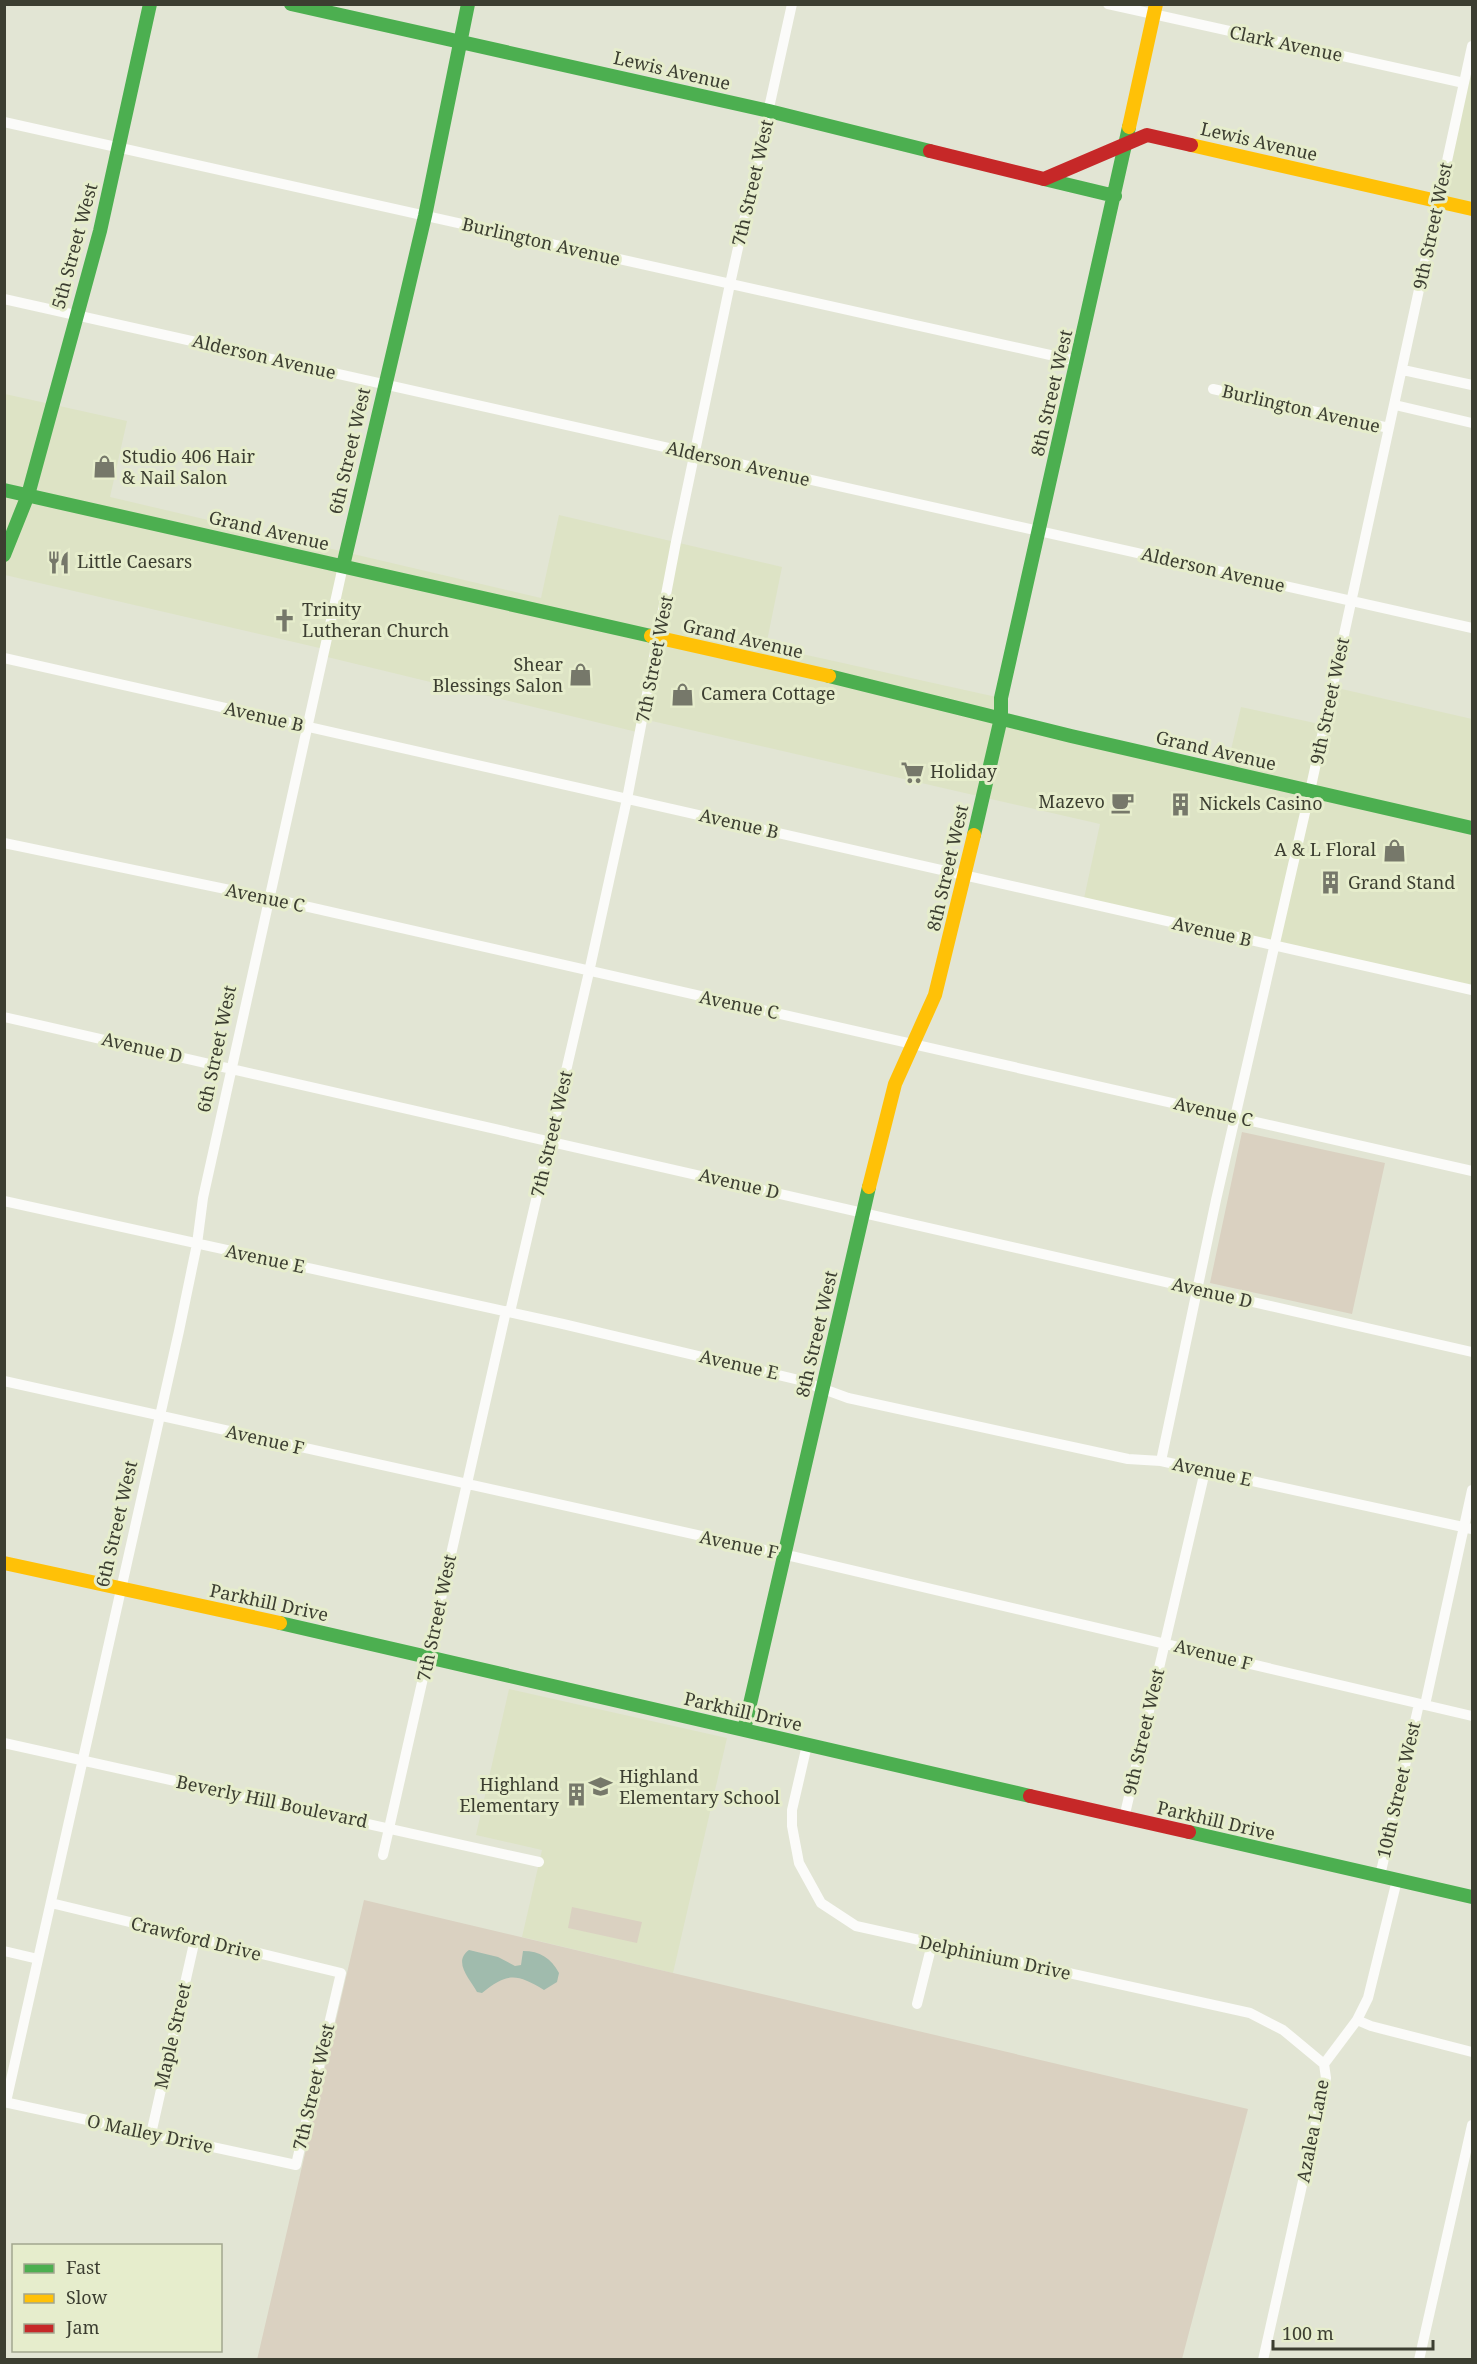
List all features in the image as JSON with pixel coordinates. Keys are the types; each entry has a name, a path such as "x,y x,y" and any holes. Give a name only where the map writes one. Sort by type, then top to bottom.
{"street":[{"name":"5th Street West","path":"4,555 28,495 54,405 100,231 150,4"},
{"name":"Lewis Avenue","path":"291,4 769,111 1115,196"},
{"name":"6th Street West","path":"5,2102 160,1417 197,1244 202,1198 384,384 425,216 468,4"},
{"name":"7th Street West","path":"383,1855 466,1485 590,972 627,799 676,542 792,4"},
{"name":"Clark Avenue","path":"1108,4 1155,10 1464,83"},
{"name":"8th Street West","path":"744,1730 863,1212 895,1084 935,995 964,876 1000,718 1001,699 1155,10"},
{"name":"9th Street West","path":"1161,1461 1234,1117 1310,791 1473,46"},
{"name":"Burlington Avenue","path":"4,122 1077,361"},
{"name":"Lewis Avenue","path":"1044,179 1147,135 1473,209"},
{"name":"Alderson Avenue","path":"4,299 1473,628"},
{"path":"1403,370 1473,385"},
{"name":"Burlington Avenue","path":"1213,389 1389,428"},
{"name":"Burlington Avenue","path":"1395,405 1473,423"},
{"name":"Grand Avenue","path":"4,490 904,693 1000,718 1473,828"},
{"name":"Avenue B","path":"4,658 1473,990"},
{"name":"Avenue C","path":"4,843 269,898 1473,1171"},
{"name":"Avenue D","path":"4,1017 1473,1352"},
{"name":"Avenue E","path":"4,1201 508,1311 799,1380 848,1398 1128,1459 1161,1461 1468,1528"},
{"name":"Avenue F","path":"4,1381 785,1555 1473,1716"},
{"name":"9th Street West","path":"1124,1818 1205,1471"},
{"name":"10th Street West","path":"1380,1876 1468,1528 1473,1490"},
{"name":"Parkhill Drive","path":"4,1563 429,1656 1473,1897"},
{"name":"Beverly Hill Boulevard","path":"4,1743 539,1863"},
{"name":"Delphinium Drive","path":"807,1745 792,1810 792,1826 799,1863 821,1903 856,1926 1250,2013 1283,2030 1324,2064"},
{"name":"Azalea Lane","path":"1263,2360 1326,2078 1324,2064 1357,2020 1368,1998 1396,1880"},
{"name":"Crawford Drive","path":"51,1903 341,1973"},
{"name":"Maple Street","path":"151,2134 195,1939"},
{"path":"917,2004 932,1944"},
{"path":"4,1951 38,1959"},
{"name":"7th Street West","path":"296,2165 341,1973"},
{"path":"1357,2020 1371,2026 1473,2052"},
{"name":"O Malley Drive","path":"5,2102 296,2165"},
{"path":"1419,2360 1473,2125"}],"shaded area":[{"path":"1472,49 1472,209 1439,201"},
{"path":"5,394 127,421 110,497 541,598 559,515 782,567 766,646 1001,698 1001,718 1226,771 1241,707 1324,725 1333,687 1472,719 1472,990 1083,903 1100,824 643,719 641,733 323,656 324,649 5,575"},
{"path":"1242,1132 1385,1163 1352,1314 1210,1283"},
{"name":"Highland Elementary School","path":"509,1689 727,1738 673,1973 522,1937 542,1850 476,1835"},
{"path":"364,1900 1248,2109 1182,2359 257,2360"},
{"path":"572,1907 642,1922 637,1943 568,1928"},
{"path":"469,1950 498,1957 515,1966 521,1965 523,1951 535,1952 549,1959 556,1968 559,1973 557,1982 544,1990 526,1980 512,1978 498,1982 482,1993 477,1992 462,1965 464,1955"}],"traffic: fast":[{"path":"4,555 28,495 100,231 150,4"},
{"path":"291,4 769,111 930,151"},
{"path":"343,566 425,216 468,4"},
{"path":"974,835 1001,718 1001,698 1129,127"},
{"path":"1044,179 1115,196"},
{"path":"4,490 651,636"},
{"path":"829,676 1071,736 1472,828"},
{"path":"744,1730 869,1187"},
{"path":"280,1623 1030,1796"},
{"path":"1189,1832 1472,1897"}],"traffic: slow":[{"path":"1129,127 1156,4"},
{"path":"1191,145 1472,209"},
{"path":"651,636 829,676"},
{"path":"869,1187 895,1084 935,995 974,835"},
{"path":"4,1563 280,1623"}],"traffic: jam":[{"path":"930,151 1044,179 1147,135 1191,145"},
{"path":"1030,1796 1189,1832"}],"place":[{"name":"Studio 406 Hair & Nail Salon","path":"104,467"},
{"name":"Little Caesars","path":"59,562"},
{"name":"Trinity Lutheran Church","path":"284,620"},
{"name":"Shear Blessings Salon","path":"581,675"},
{"name":"Camera Cottage","path":"683,694"},
{"name":"Holiday","path":"912,772"},
{"name":"Mazevo","path":"1123,802"},
{"name":"Nickels Casino","path":"1181,804"},
{"name":"A & L Floral","path":"1394,850"},
{"name":"Grand Stand","path":"1330,883"},
{"name":"Highland Elementary School","path":"601,1787"},
{"name":"Highland Elementary","path":"577,1795"}]}
